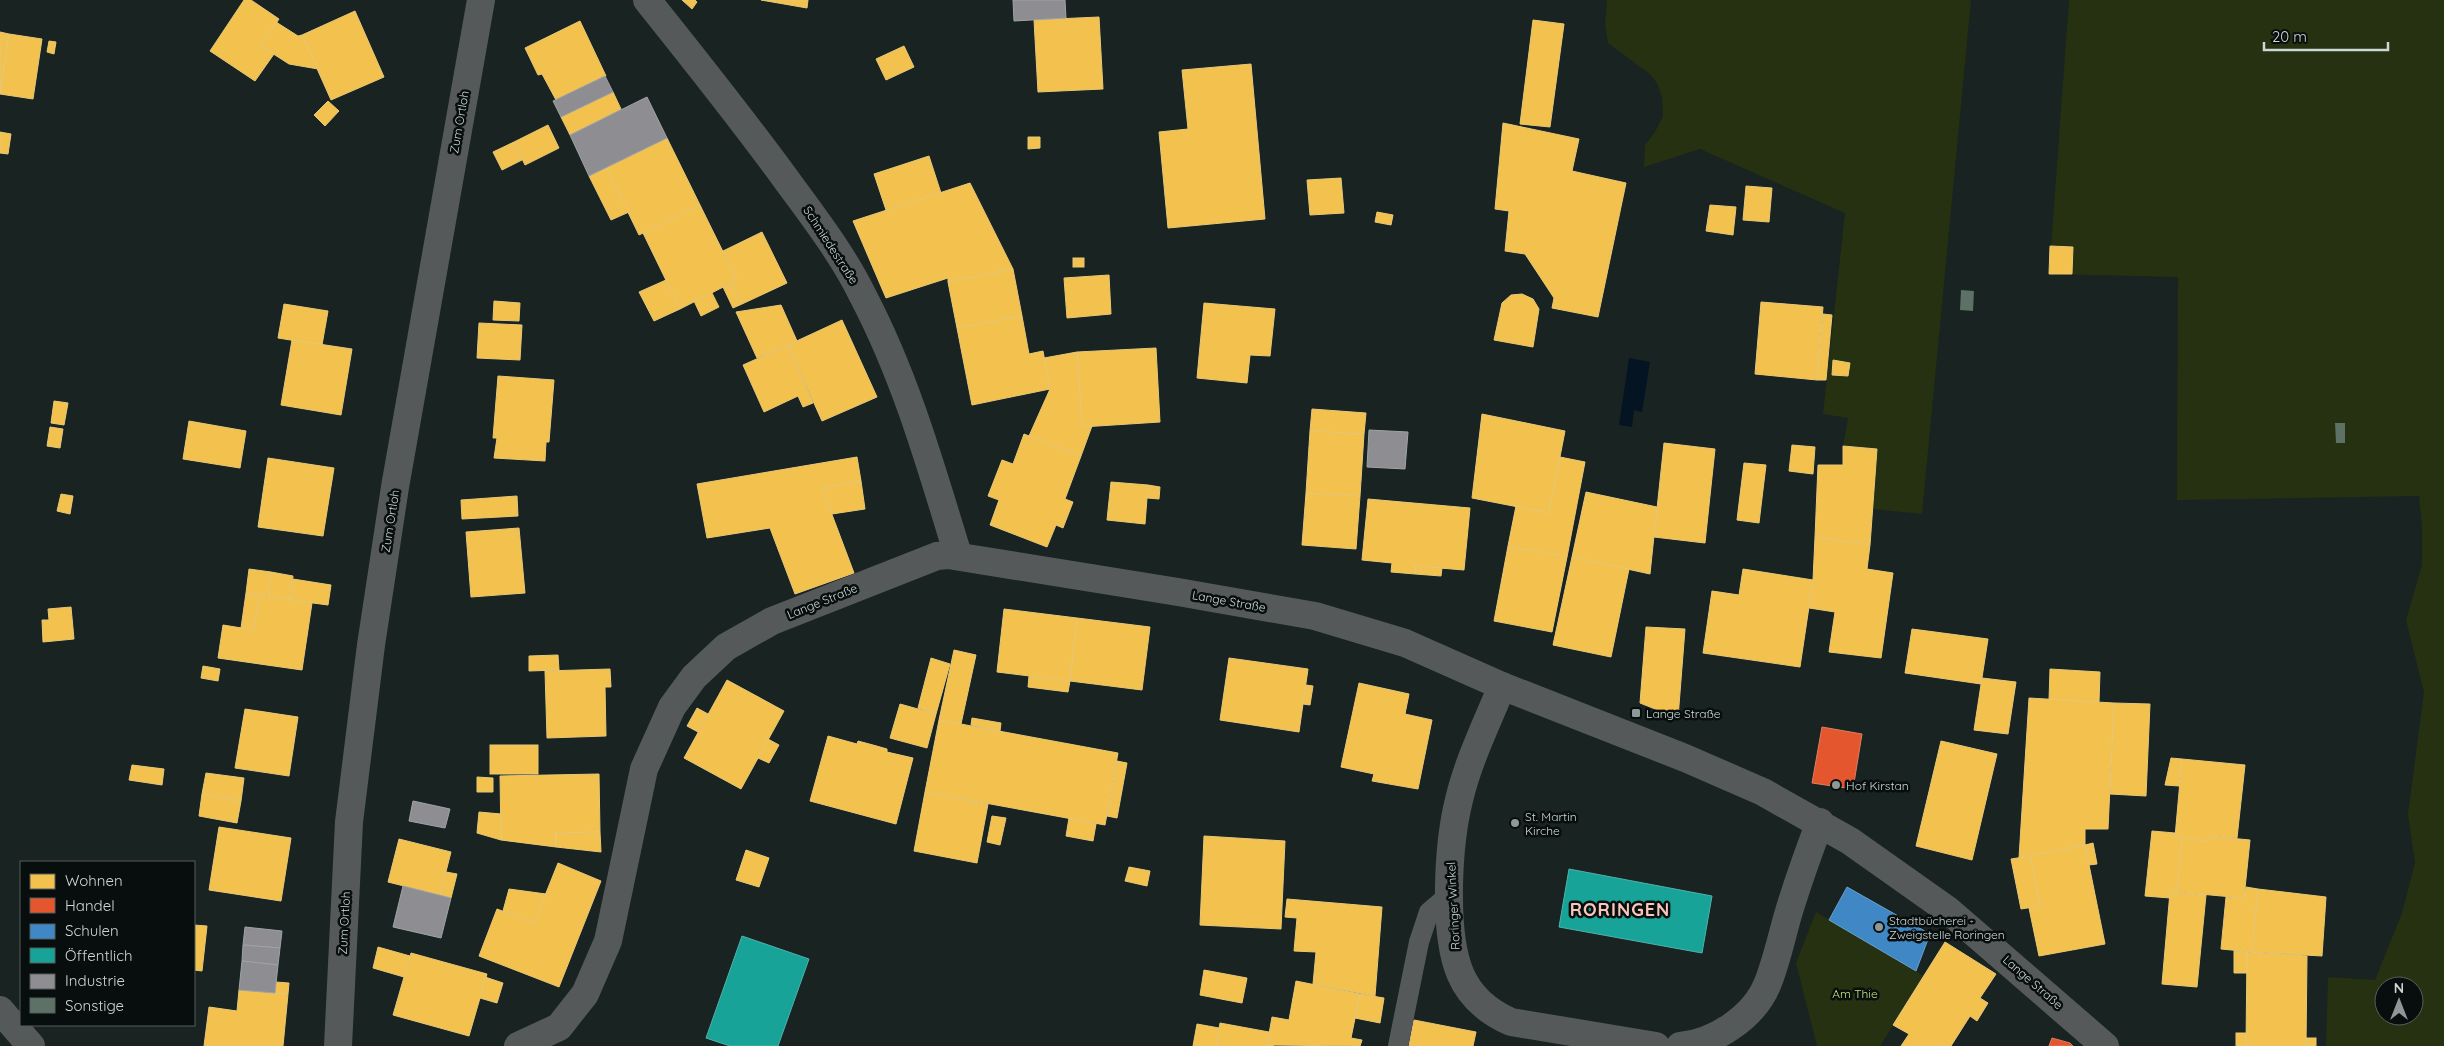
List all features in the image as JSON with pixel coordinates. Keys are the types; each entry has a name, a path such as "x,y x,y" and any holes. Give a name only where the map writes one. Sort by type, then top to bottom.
{"street":[{"name":"Zum Ortloh","path":"338,1046 349,822 371,645 397,477 481,0"},
{"name":"Schmiedestraße","path":"647,0 750,130 841,256 863,296 896,365 915,416 958,555"},
{"name":"Lange Straße","path":"518,1046 559,1028 585,994 608,940 644,770 672,707 694,677 726,647 772,621 937,556 958,555 1056,574 1178,592 1315,616 1405,643 1502,686 1684,758 1763,792 1820,822 1949,911 2105,1046"},
{"name":"Roringer Winkel","path":"1502,686 1459,798 1453,830 1450,894 1454,947 1460,974 1480,1004 1494,1015 1511,1022 1656,1046"},
{"path":"1680,1046 1694,1045 1720,1033 1741,1020 1756,1004 1767,986 1800,874 1820,822"},
{"path":"0,1010 31,1046"}],"lane":[{"path":"1398,1046 1419,942 1429,912 1450,894"}],"green space":[{"path":"1607,0 1971,0 1922,514 1872,509 1877,449 1843,446 1848,418 1823,414 1845,213 1700,149 1644,167 1645,145 1655,132 1663,116 1662,97 1658,85 1651,75 1608,43 1605,23"},
{"path":"2069,0 2444,0 2444,1046 2326,1046 2328,977 2374,980 2374,1026 2424,1026 2424,976 2377,976 2402,913 2415,863 2408,814 2424,692 2406,620 2422,565 2422,525 2419,496 2177,500 2178,277 2049,274"},
{"name":"Am Thie","path":"1816,912 1924,976 1880,1046 1817,1046 1796,963"}],"water":[{"path":"1629,358 1650,362 1642,412 1634,410 1632,427 1619,425"}],"building: Wohnen":[{"path":"244,0 251,0 279,19 261,46 274,54 255,81 210,51"},
{"path":"682,0 695,0 697,2 692,9"},
{"path":"761,0 808,0 807,8"},
{"path":"355,11 384,77 331,100 302,35"},
{"path":"1099,17 1103,89 1038,92 1034,20"},
{"path":"1533,20 1564,24 1550,127 1520,124"},
{"path":"580,21 606,76 556,100 542,74 538,75 525,48"},
{"path":"276,22 298,36 302,35 318,69 289,64 261,46"},
{"path":"0,32 9,34 0,94"},
{"path":"9,34 42,39 33,99 0,94"},
{"path":"49,41 56,42 54,54 47,52"},
{"path":"904,46 914,67 886,80 876,59"},
{"path":"1251,64 1265,219 1168,228 1159,132 1188,129 1182,70"},
{"path":"613,92 621,109 570,135 561,117"},
{"path":"328,101 339,111 325,126 314,115"},
{"path":"1503,123 1579,139 1572,171 1626,183 1598,317 1552,308 1554,298 1525,254 1505,251 1509,211 1495,209"},
{"path":"548,125 559,148 525,165 514,142"},
{"path":"0,132 11,134 8,154 0,153"},
{"path":"1028,137 1040,137 1040,148 1028,149"},
{"path":"667,138 700,205 639,235 606,167"},
{"path":"514,142 522,160 502,170 493,152"},
{"path":"929,156 941,193 886,210 874,174"},
{"path":"606,167 629,212 611,220 589,176"},
{"path":"1341,178 1344,213 1310,215 1307,180"},
{"path":"970,183 1013,269 948,282 948,278 886,298 853,221"},
{"path":"1746,186 1772,188 1769,222 1743,220"},
{"path":"700,205 737,280 680,309 643,233"},
{"path":"1710,205 1736,207 1733,235 1706,231"},
{"path":"1377,212 1393,215 1391,225 1375,222"},
{"path":"762,232 787,283 742,304 732,283 737,280 723,251"},
{"path":"2050,246 2073,247 2072,274 2049,274"},
{"path":"1073,258 1084,258 1084,267 1073,267"},
{"path":"1013,269 1022,316 957,328 948,282"},
{"path":"1109,275 1111,314 1067,318 1064,278"},
{"path":"666,280 680,309 654,321 639,292"},
{"path":"732,283 742,304 733,308 723,287"},
{"path":"712,293 719,307 701,316 694,301"},
{"path":"1522,294 1533,299 1539,309 1533,347 1494,340 1502,303 1511,295"},
{"path":"494,301 520,303 519,321 493,320"},
{"path":"1761,302 1823,307 1817,380 1755,374"},
{"path":"1204,303 1275,309 1270,356 1250,355 1247,383 1197,378"},
{"path":"284,304 328,311 322,345 278,338"},
{"path":"781,305 797,341 757,358 736,312"},
{"path":"1823,314 1832,315 1826,380 1817,380"},
{"path":"1022,316 1029,354 1043,351 1050,389 972,405 957,328"},
{"path":"842,320 877,397 822,421 788,345"},
{"path":"479,323 522,325 520,360 477,358"},
{"path":"292,340 352,349 341,415 281,405"},
{"path":"788,345 813,403 803,407 798,396 764,412 743,365"},
{"path":"1156,348 1160,422 1082,427 1077,352"},
{"path":"1077,352 1082,427 1092,426 1081,456 1029,436 1050,389 1044,358"},
{"path":"1833,360 1850,363 1848,376 1832,375"},
{"path":"498,376 554,380 549,442 546,442 545,461 494,458 497,438 493,438"},
{"path":"54,401 68,403 64,425 51,423"},
{"path":"1312,409 1366,413 1364,434 1310,431"},
{"path":"1482,414 1565,431 1549,513 1472,498"},
{"path":"189,421 246,431 240,468 183,459"},
{"path":"50,427 63,429 60,448 47,446"},
{"path":"1310,431 1364,434 1360,496 1306,493"},
{"path":"1024,434 1081,456 1065,499 1073,502 1063,528 1056,525 1047,547 990,525 999,500 988,496 1002,460 1013,464"},
{"path":"1664,443 1715,449 1705,543 1654,537"},
{"path":"1792,445 1815,447 1813,474 1789,471"},
{"path":"1843,446 1877,449 1870,545 1815,537 1818,465 1843,465"},
{"path":"857,457 861,481 822,488 854,573 795,594 770,528 707,538 697,484"},
{"path":"1560,457 1585,462 1567,557 1508,546 1516,506 1549,513"},
{"path":"268,458 334,468 323,536 258,527"},
{"path":"1744,463 1766,465 1759,523 1737,520"},
{"path":"861,481 865,509 832,514 822,488"},
{"path":"1111,482 1148,485 1145,524 1107,520"},
{"path":"1148,485 1160,487 1159,499 1147,498"},
{"path":"1586,492 1657,507 1650,574 1572,557"},
{"path":"1306,493 1360,496 1356,549 1302,545"},
{"path":"61,494 73,496 70,514 57,511"},
{"path":"517,496 518,516 462,519 461,500"},
{"path":"1368,499 1470,508 1464,570 1415,566 1415,574 1391,572 1392,563 1362,560"},
{"path":"519,528 525,593 471,597 466,532"},
{"path":"1815,537 1870,545 1867,569 1893,573 1881,658 1829,652 1835,612 1809,608 1813,580"},
{"path":"1508,546 1567,557 1552,632 1494,621"},
{"path":"1572,557 1629,569 1611,657 1553,645"},
{"path":"1415,566 1442,568 1441,576 1415,574"},
{"path":"249,569 271,572 268,596 246,593"},
{"path":"1743,569 1813,580 1800,667 1703,653 1712,591 1739,595"},
{"path":"271,572 293,576 290,600 268,596"},
{"path":"293,579 331,585 328,605 290,600"},
{"path":"246,593 259,595 254,630 241,628"},
{"path":"259,595 312,603 302,670 218,658 223,625 254,630"},
{"path":"71,607 74,639 43,642 42,620 49,620 48,609"},
{"path":"1004,609 1077,618 1070,681 997,672"},
{"path":"1077,618 1150,627 1142,690 1070,681"},
{"path":"1646,627 1685,629 1678,718 1640,703"},
{"path":"1912,629 1988,639 1981,684 1905,673"},
{"path":"954,650 976,655 961,724 939,720"},
{"path":"558,655 559,670 529,671 529,656"},
{"path":"931,658 950,664 936,714 918,708"},
{"path":"1229,658 1308,669 1299,732 1220,720"},
{"path":"203,666 220,669 218,681 201,678"},
{"path":"610,669 611,687 605,687 606,736 547,738 545,671"},
{"path":"2050,669 2100,672 2099,702 2049,700"},
{"path":"1029,676 1070,681 1068,692 1028,687"},
{"path":"1982,678 2016,682 2008,734 1974,730"},
{"path":"727,680 784,711 741,789 684,758"},
{"path":"1359,683 1409,694 1405,714 1432,720 1418,789 1372,781 1374,774 1341,767"},
{"path":"1306,685 1313,686 1310,705 1303,704"},
{"path":"2029,698 2114,703 2108,829 2085,829 2085,845 2019,858"},
{"path":"2114,703 2150,704 2146,796 2110,794"},
{"path":"900,704 936,714 927,748 890,738"},
{"path":"697,708 708,714 698,732 687,726"},
{"path":"245,709 298,717 289,776 235,768"},
{"path":"972,718 1001,723 1000,731 971,725"},
{"path":"939,720 1118,753 1105,825 925,792"},
{"path":"828,736 857,744 858,741 887,749 887,752 913,758 896,824 810,801"},
{"path":"768,739 779,745 769,763 758,758"},
{"path":"1941,741 1997,754 1972,860 1916,846"},
{"path":"490,745 538,745 538,774 490,774"},
{"path":"2171,758 2182,759 2179,786 2165,785"},
{"path":"2182,759 2245,765 2237,838 2209,836 2208,841 2175,837"},
{"path":"1117,761 1127,763 1117,818 1107,816"},
{"path":"132,765 164,769 162,785 129,780"},
{"path":"206,773 244,778 241,801 202,794"},
{"path":"599,774 600,832 556,833 556,847 501,840 500,776"},
{"path":"477,777 493,778 493,792 477,792"},
{"path":"925,792 988,804 977,863 914,851"},
{"path":"202,794 241,801 237,823 199,816"},
{"path":"479,812 501,814 501,840 477,833"},
{"path":"992,816 1006,818 1000,845 987,842"},
{"path":"1069,818 1096,824 1093,841 1066,836"},
{"path":"219,827 291,838 281,901 209,890"},
{"path":"2152,831 2175,833 2175,837 2182,838 2177,892 2170,892 2170,898 2145,896"},
{"path":"600,832 601,852 556,847 556,833"},
{"path":"1204,836 1285,841 1281,929 1200,925"},
{"path":"2209,836 2250,840 2244,898 2177,892 2182,838 2208,841"},
{"path":"399,839 451,852 440,895 388,882"},
{"path":"2093,843 2097,864 2089,865 2085,845"},
{"path":"2085,845 2105,944 2039,956 2029,908 2040,906 2030,856"},
{"path":"746,850 769,858 759,887 736,880"},
{"path":"2030,856 2040,906 2021,909 2011,859"},
{"path":"558,863 601,881 559,987 479,956 497,909 534,923"},
{"path":"1129,867 1150,871 1147,886 1125,881"},
{"path":"446,872 457,874 451,898 440,895"},
{"path":"2246,887 2258,889 2252,952 2221,949 2226,897 2244,898"},
{"path":"509,889 546,894 534,923 503,911"},
{"path":"2258,889 2326,897 2322,956 2252,952"},
{"path":"2170,892 2206,895 2197,987 2162,984"},
{"path":"1287,899 1382,907 1375,996 1313,984 1316,952 1294,951 1297,918 1285,917"},
{"path":"195,925 207,926 202,971 195,970"},
{"path":"1945,942 1996,974 1980,998 1988,1003 1977,1021 1970,1016 1951,1046 1901,1046 1909,1034 1893,1025"},
{"path":"378,947 410,956 404,977 373,968"},
{"path":"2234,951 2247,952 2247,973 2234,973"},
{"path":"2247,952 2307,956 2306,1046 2246,1046"},
{"path":"411,953 487,974 469,1036 393,1015"},
{"path":"1204,970 1247,978 1242,1003 1200,995"},
{"path":"485,977 503,983 497,1003 480,998"},
{"path":"1296,981 1360,994 1351,1038 1362,1040 1360,1046 1267,1045 1272,1017 1289,1020"},
{"path":"276,982 289,983 288,994 275,993"},
{"path":"239,990 288,994 283,1046 204,1046 209,1007 237,1011"},
{"path":"1360,994 1384,998 1380,1023 1355,1018"},
{"path":"1414,1020 1476,1032 1473,1046 1409,1046"},
{"path":"1220,1023 1269,1032 1267,1045 1274,1046 1216,1046"},
{"path":"1197,1024 1219,1028 1216,1046 1193,1046"},
{"path":"2236,1033 2246,1033 2246,1046 2236,1046"},
{"path":"2306,1038 2316,1038 2316,1046 2306,1046"}],"building: Handel":[{"path":"1822,727 1862,734 1853,789 1812,783"},
{"path":"2052,1038 2070,1043 2073,1046 2049,1046"}],"building: Schulen":[{"name":"Stadtbücherei - Zweigstelle Roringen","path":"1847,887 1930,934 1916,971 1829,920"}],"building: Öffentlich":[{"path":"1569,869 1712,896 1702,953 1559,927"},
{"path":"742,936 809,959 778,1046 730,1046 706,1038"}],"building: Industrie":[{"path":"1013,0 1065,0 1066,18 1014,21"},
{"path":"605,76 613,92 561,117 553,101"},
{"path":"647,97 667,138 589,176 570,135"},
{"path":"1369,430 1408,432 1405,469 1367,467"},
{"path":"413,801 450,809 445,828 409,821"},
{"path":"403,886 451,898 441,938 393,927"},
{"path":"245,927 282,931 280,948 243,945"},
{"path":"243,945 280,948 278,965 242,961"},
{"path":"242,961 278,965 275,993 239,990"}],"building: Sonstige":[{"path":"1961,290 1974,291 1973,311 1960,310"},
{"path":"2335,423 2345,423 2345,443 2336,443"}],"place":[{"name":"Lange Straße","path":"1636,713"},
{"name":"Hof Kirstan","path":"1836,785"},
{"name":"St. Martin Kirche","path":"1515,823"},
{"name":"Stadtbücherei - Zweigstelle Roringen","path":"1879,927"}],"district":[{"name":"RORINGEN","path":"1620,909"}]}
